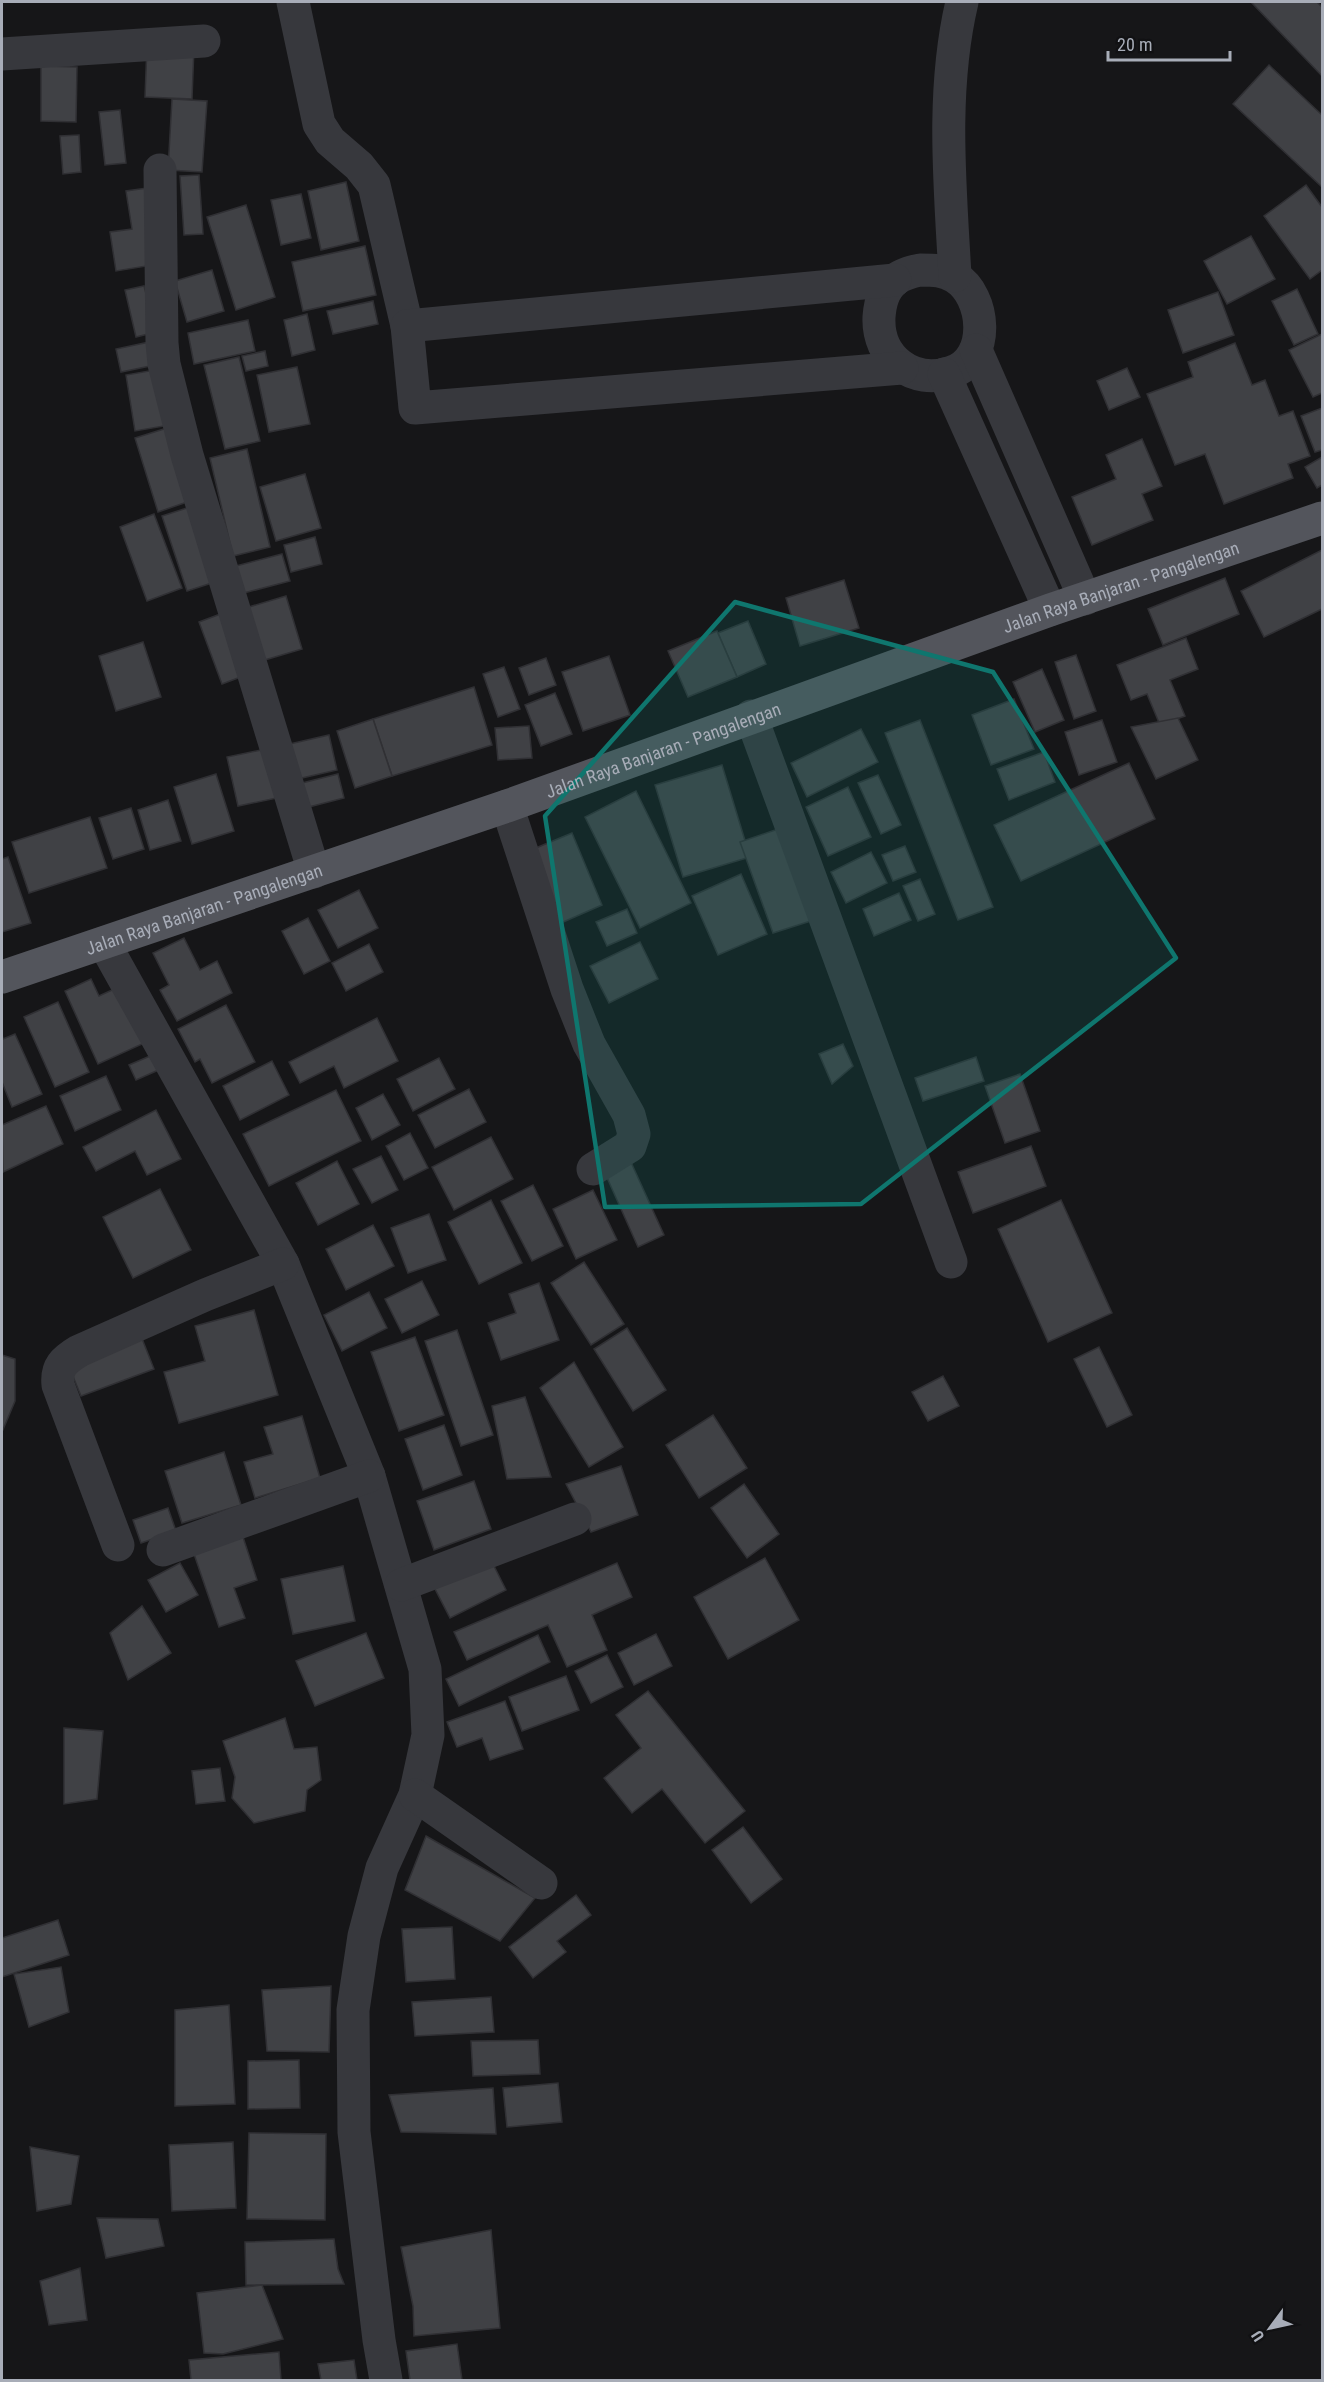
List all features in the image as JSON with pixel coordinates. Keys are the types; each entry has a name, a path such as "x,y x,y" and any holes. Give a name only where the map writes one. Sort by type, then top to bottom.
{"main road":[{"name":"Jalan Raya Banjaran - Pangalengan","path":"2,977 507,806 751,716 1050,610 1323,518"}],"street":[{"path":"293,2 319,124 330,141 359,166 374,185 407,326 415,408 902,368"},
{"path":"955,276 949,164 949,110 956,28 962,2"},
{"path":"2,54 204,41"},
{"path":"160,170 164,364 187,455 314,872"},
{"path":"939,270 955,276 968,287 976,303 979,319 976,351 969,362 955,372 923,375 902,368 890,356 879,334 880,306 886,289 895,280 906,273 939,270"},
{"path":"407,326 895,280"},
{"path":"976,351 1084,599"},
{"path":"945,374 1050,610"},
{"path":"751,716 951,1262"},
{"path":"507,806 567,989 589,1044 629,1115 634,1134 630,1146 593,1169"},
{"path":"104,943 283,1264 369,1476 424,1669 428,1735 415,1795 382,1868 364,1936 353,2010 354,2132 379,2340 386,2380"},
{"path":"118,1545 58,1385 60,1367 64,1359 283,1264"},
{"path":"163,1550 369,1476"},
{"path":"401,1585 575,1519"},
{"path":"415,1795 541,1883"}],"highlighted area":[{"path":"735,602 993,672 1176,958 861,1204 605,1207 545,816"}],"building":[{"path":"1251,2 1317,2 1322,7 1322,76"},
{"path":"147,45 194,47 192,99 145,97"},
{"path":"1269,65 1322,115 1322,187 1233,104"},
{"path":"41,66 77,67 76,122 41,121"},
{"path":"172,99 207,101 202,172 168,170"},
{"path":"120,110 126,163 105,165 99,112"},
{"path":"79,135 81,172 63,174 60,136"},
{"path":"199,175 203,234 184,235 180,176"},
{"path":"346,182 359,241 321,250 308,191"},
{"path":"1306,185 1322,207 1322,270 1310,279 1264,216"},
{"path":"147,188 159,264 116,271 110,232 132,229 126,191"},
{"path":"301,194 311,238 281,245 271,200"},
{"path":"246,205 275,297 236,310 207,217"},
{"path":"1251,236 1275,279 1227,304 1204,261"},
{"path":"365,246 376,295 303,311 292,262"},
{"path":"212,270 224,311 187,322 175,281"},
{"path":"144,286 156,332 136,337 125,290"},
{"path":"1297,289 1318,334 1294,345 1272,301"},
{"path":"1218,292 1234,335 1183,353 1168,310"},
{"path":"373,301 378,324 333,334 327,311"},
{"path":"307,314 315,350 292,356 284,320"},
{"path":"248,320 255,351 194,364 188,333"},
{"path":"1322,334 1322,393 1313,397 1289,350"},
{"path":"154,341 160,364 121,372 116,349"},
{"path":"1235,343 1252,385 1265,380 1279,416 1293,411 1310,456 1288,464 1293,478 1224,504 1205,454 1175,465 1147,394 1193,377 1188,362"},
{"path":"265,351 268,366 246,371 242,356"},
{"path":"239,357 260,441 225,449 204,365"},
{"path":"297,367 310,424 269,432 257,375"},
{"path":"1127,368 1140,397 1109,410 1097,381"},
{"path":"160,369 170,425 135,431 126,375"},
{"path":"1322,408 1322,450 1315,452 1301,416"},
{"path":"167,428 190,501 158,512 135,438"},
{"path":"1142,439 1162,486 1142,494 1153,520 1092,545 1072,497 1116,479 1106,455"},
{"path":"247,449 270,547 233,556 210,458"},
{"path":"1322,457 1322,485 1317,488 1305,467"},
{"path":"305,474 321,528 276,541 260,487"},
{"path":"190,507 215,582 187,591 162,516"},
{"path":"154,514 182,588 147,601 120,527"},
{"path":"315,537 322,564 291,572 284,545"},
{"path":"1322,550 1322,609 1264,637 1241,591"},
{"path":"282,554 290,581 240,594 232,567"},
{"path":"1225,578 1239,614 1163,645 1148,609"},
{"path":"844,580 859,628 800,646 786,598"},
{"path":"286,596 302,649 258,662 242,609"},
{"path":"223,613 246,675 222,684 199,622"},
{"path":"748,621 766,664 737,677 718,633"},
{"path":"717,631 737,677 688,697 668,651"},
{"path":"1186,638 1198,669 1170,680 1185,716 1160,725 1147,694 1131,700 1117,665"},
{"path":"143,642 161,697 116,711 99,656"},
{"path":"1076,655 1096,711 1074,719 1055,662"},
{"path":"609,656 630,715 583,731 562,672"},
{"path":"546,658 556,685 529,695 519,668"},
{"path":"504,667 520,709 498,717 483,674"},
{"path":"1042,669 1064,720 1035,732 1013,682"},
{"path":"474,687 492,745 392,776 373,719"},
{"path":"555,693 572,734 541,746 525,705"},
{"path":"1014,699 1034,749 991,765 972,715"},
{"path":"1178,718 1198,760 1156,779 1131,727"},
{"path":"373,719 392,776 355,788 337,731"},
{"path":"920,720 993,907 958,920 885,733"},
{"path":"1102,720 1117,762 1079,775 1065,732"},
{"path":"529,726 532,758 498,760 495,728"},
{"path":"861,729 878,762 807,797 791,763"},
{"path":"329,735 337,770 293,780 285,745"},
{"path":"266,749 277,798 238,806 227,757"},
{"path":"1044,752 1055,782 1009,800 997,769"},
{"path":"1129,763 1155,819 1021,881 994,825"},
{"path":"722,765 750,857 683,877 655,785"},
{"path":"216,774 234,831 192,844 174,787"},
{"path":"338,774 344,798 301,809 294,785"},
{"path":"878,775 901,825 881,834 858,783"},
{"path":"848,787 871,837 828,856 806,807"},
{"path":"636,791 691,903 640,928 585,817"},
{"path":"168,800 181,841 150,850 138,810"},
{"path":"131,808 144,849 113,859 99,818"},
{"path":"90,817 107,868 29,893 12,842"},
{"path":"781,828 814,920 773,933 740,842"},
{"path":"572,833 602,905 561,923 531,850"},
{"path":"905,846 916,872 893,881 882,855"},
{"path":"871,852 887,883 846,903 831,872"},
{"path":"8,857 31,923 2,932 2,859"},
{"path":"741,874 767,934 718,955 692,896"},
{"path":"920,879 935,914 918,921 903,886"},
{"path":"359,890 378,928 338,948 318,910"},
{"path":"899,893 911,920 874,936 863,909"},
{"path":"627,909 637,933 607,946 596,922"},
{"path":"308,918 330,961 304,974 282,931"},
{"path":"184,938 200,970 217,961 232,993 177,1021 160,990 169,985 153,953"},
{"path":"640,942 658,979 609,1003 590,966"},
{"path":"369,944 383,972 346,991 332,963"},
{"path":"91,979 99,996 125,984 151,1040 98,1064 65,991"},
{"path":"58,1002 89,1072 55,1087 24,1017"},
{"path":"226,1005 255,1062 212,1083 200,1059 195,1062 178,1029"},
{"path":"377,1018 398,1061 344,1088 334,1066 300,1083 289,1062"},
{"path":"15,1034 42,1094 12,1107 2,1082 2,1035 3,1039"},
{"path":"843,1044 853,1066 832,1084 819,1054"},
{"path":"157,1053 163,1068 136,1080 129,1065"},
{"path":"976,1057 984,1081 923,1101 915,1078"},
{"path":"439,1058 455,1089 413,1111 397,1079"},
{"path":"272,1061 289,1095 240,1120 223,1086"},
{"path":"1020,1074 1040,1131 1005,1143 985,1086"},
{"path":"106,1076 121,1110 75,1131 60,1096"},
{"path":"469,1089 486,1122 435,1148 418,1115"},
{"path":"336,1090 361,1141 269,1186 243,1134"},
{"path":"383,1094 400,1125 372,1140 356,1108"},
{"path":"46,1106 63,1144 3,1172 2,1125"},
{"path":"156,1110 181,1159 147,1175 135,1151 96,1171 83,1147"},
{"path":"410,1133 428,1168 404,1180 386,1146"},
{"path":"491,1137 513,1179 454,1210 432,1167"},
{"path":"1031,1146 1046,1186 973,1213 958,1172"},
{"path":"381,1156 398,1190 372,1203 353,1169"},
{"path":"630,1160 664,1235 638,1247 604,1171"},
{"path":"337,1161 359,1204 318,1225 296,1183"},
{"path":"533,1185 563,1246 532,1261 501,1201"},
{"path":"160,1189 191,1250 133,1278 103,1217"},
{"path":"593,1190 617,1240 576,1259 553,1209"},
{"path":"491,1200 522,1263 479,1284 448,1222"},
{"path":"1061,1200 1112,1313 1048,1342 998,1229"},
{"path":"429,1214 446,1260 408,1273 391,1228"},
{"path":"373,1225 394,1266 346,1290 326,1249"},
{"path":"584,1262 624,1324 591,1345 551,1283"},
{"path":"422,1281 439,1315 402,1333 385,1299"},
{"path":"539,1283 559,1340 501,1360 488,1323 516,1313 509,1294"},
{"path":"369,1292 387,1328 342,1351 324,1315"},
{"path":"254,1310 278,1395 179,1423 164,1372 205,1361 195,1326"},
{"path":"627,1328 666,1390 633,1411 594,1349"},
{"path":"457,1330 493,1435 461,1446 425,1341"},
{"path":"141,1336 154,1369 81,1396 68,1364"},
{"path":"415,1337 444,1415 399,1431 371,1352"},
{"path":"1099,1347 1132,1415 1107,1427 1074,1359"},
{"path":"2,1355 15,1359 15,1401 2,1432"},
{"path":"574,1362 623,1447 589,1467 540,1388"},
{"path":"943,1376 959,1406 928,1421 912,1392"},
{"path":"525,1397 551,1477 507,1479 492,1406"},
{"path":"713,1415 747,1468 699,1498 666,1445"},
{"path":"302,1416 320,1478 255,1498 244,1462 273,1454 264,1427"},
{"path":"444,1425 462,1475 423,1490 405,1439"},
{"path":"224,1452 241,1505 182,1523 165,1471"},
{"path":"621,1466 638,1515 591,1532 566,1484"},
{"path":"474,1481 491,1529 434,1550 417,1501"},
{"path":"744,1484 779,1534 747,1558 711,1508"},
{"path":"168,1508 176,1531 141,1543 133,1520"},
{"path":"243,1537 257,1580 234,1588 245,1618 219,1627 194,1554"},
{"path":"490,1558 506,1590 450,1618 434,1587"},
{"path":"765,1558 799,1620 728,1659 694,1597"},
{"path":"180,1563 198,1595 166,1612 148,1580"},
{"path":"617,1563 632,1597 592,1615 607,1650 567,1667 548,1625 467,1660 454,1632"},
{"path":"343,1566 355,1621 293,1634 281,1579"},
{"path":"142,1606 171,1653 128,1680 110,1633"},
{"path":"366,1633 384,1678 315,1706 296,1661"},
{"path":"656,1634 672,1666 634,1685 618,1653"},
{"path":"538,1635 550,1662 459,1706 446,1679"},
{"path":"607,1655 623,1687 591,1703 575,1671"},
{"path":"566,1676 579,1710 522,1731 509,1697"},
{"path":"648,1691 745,1811 705,1843 662,1789 632,1813 604,1778 641,1748 616,1715"},
{"path":"505,1701 523,1749 490,1760 482,1738 457,1747 447,1722"},
{"path":"285,1718 294,1749 317,1747 321,1780 307,1790 305,1811 254,1823 232,1798 235,1777 223,1741"},
{"path":"64,1728 103,1731 97,1799 64,1804"},
{"path":"220,1768 225,1801 196,1804 192,1771"},
{"path":"743,1827 782,1879 751,1903 712,1850"},
{"path":"426,1836 535,1898 500,1941 405,1890"},
{"path":"576,1895 591,1915 557,1941 566,1952 533,1978 509,1947"},
{"path":"58,1920 69,1955 2,1977 2,1938"},
{"path":"452,1927 455,1979 406,1982 402,1929"},
{"path":"61,1967 69,2012 29,2027 14,1974"},
{"path":"331,1986 329,2052 267,2051 262,1990"},
{"path":"491,1997 494,2032 415,2036 412,2002"},
{"path":"229,2005 235,2104 175,2106 175,2010"},
{"path":"538,2040 540,2074 473,2076 471,2041"},
{"path":"299,2060 300,2108 248,2109 248,2061"},
{"path":"558,2083 562,2122 507,2127 503,2088"},
{"path":"493,2088 496,2134 401,2132 389,2095"},
{"path":"249,2133 326,2134 325,2220 247,2219"},
{"path":"233,2142 236,2208 172,2211 169,2145"},
{"path":"30,2147 79,2156 71,2204 37,2211"},
{"path":"97,2218 158,2219 164,2246 106,2258"},
{"path":"491,2230 500,2328 414,2336 413,2306 401,2247"},
{"path":"334,2239 338,2269 344,2284 246,2285 245,2242"},
{"path":"80,2268 87,2320 49,2325 40,2281"},
{"path":"262,2285 283,2339 223,2354 204,2353 197,2293"},
{"path":"457,2344 462,2380 410,2380 406,2351"},
{"path":"279,2352 281,2380 191,2380 189,2360"},
{"path":"354,2360 357,2380 321,2380 318,2364"}]}
